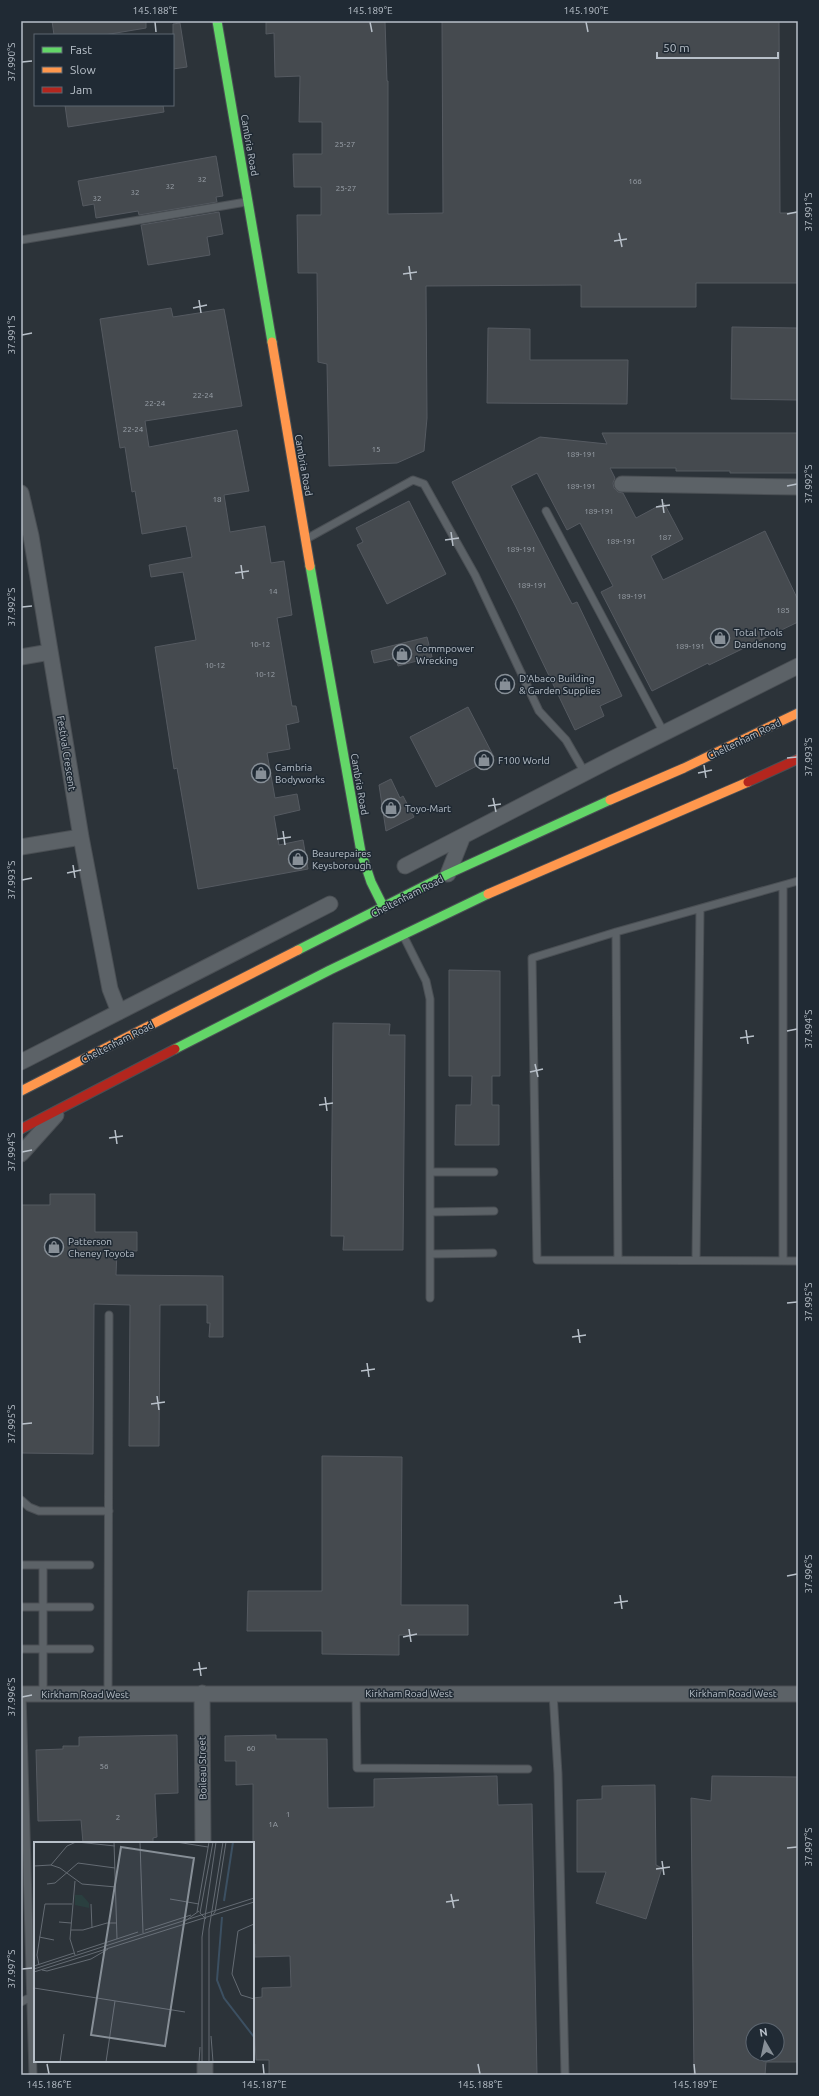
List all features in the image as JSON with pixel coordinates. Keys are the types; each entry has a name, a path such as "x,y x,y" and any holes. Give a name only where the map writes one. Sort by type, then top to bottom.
{"main road":[{"name":"Cambria Road","path":"217,21 361,852 371,882 390,917"},
{"name":"Cheltenham Road","path":"21,1091 288,955 384,908 448,874 565,819 684,768 798,713"},
{"path":"21,1128 434,919 752,781 798,759"},
{"path":"396,926 402,935"}],"street":[{"path":"622,484 798,487"},
{"name":"Festival Crescent","path":"21,493 31,536 81,837 110,989 119,1012"},
{"path":"21,657 50,652"},
{"path":"405,866 585,772 798,666"},
{"path":"448,874 463,836"},
{"path":"21,848 81,837"},
{"path":"21,1062 330,904"},
{"path":"258,942 264,942 276,951 288,955"},
{"path":"21,1154 67,1105"},
{"name":"Boileau Street","path":"202,1693 203,1842"},
{"name":"Kirkham Road West","path":"22,1694 798,1694"},
{"path":"205,2062 205,2075"}],"lane":[{"path":"21,240 248,201"},
{"path":"306,539 413,480 424,484 475,575 539,711 566,740 585,772"},
{"path":"546,511 664,733"},
{"path":"798,881 616,932 532,958 537,1260 798,1261"},
{"path":"782,886 783,1261"},
{"path":"696,1260 700,908"},
{"path":"616,932 618,1260"},
{"path":"402,935 424,977 430,995 430,1298"},
{"path":"430,1172 494,1172"},
{"path":"430,1212 494,1211"},
{"path":"430,1254 492,1253"},
{"path":"108,1693 109,1315"},
{"path":"21,1500 29,1507 40,1511 108,1511"},
{"path":"21,1565 90,1565"},
{"path":"43,1565 43,1694"},
{"path":"21,1607 90,1607"},
{"path":"21,1649 90,1649"},
{"path":"356,1693 357,1768 528,1769"},
{"path":"553,1693 558,1774 565,2075"},
{"path":"22,1694 33,2075"},
{"path":"21,2002 31,1996"}],"building":[{"path":"52,21 146,21 146,28 110,34 54,34"},
{"path":"266,21 385,21 388,81 388,214 443,213 442,21 779,21 780,213 798,213 798,283 696,283 696,307 581,307 581,285 426,286 427,418 424,451 397,463 329,466 327,364 318,362 317,273 298,273 297,215 321,215 321,187 294,187 293,154 322,154 322,122 299,122 300,76 275,77 274,33 266,34"},
{"path":"180,23 187,67 174,69 173,24"},
{"path":"65,106 163,106 164,112 68,127"},
{"path":"216,156 223,196 216,197 217,202 139,215 138,211 96,218 94,204 83,206 78,181"},
{"path":"219,212 223,234 207,237 210,255 148,265 141,225"},
{"path":"171,308 173,317 224,309 242,406 145,421 149,447 237,430 249,491 224,495 230,532 265,526 271,563 284,561 292,615 277,618 292,706 296,706 299,722 286,725 290,749 267,753 275,798 297,794 300,810 274,816 279,845 303,840 308,869 198,889 177,768 174,769 155,647 196,640 183,572 151,577 149,565 192,557 186,526 142,534 135,491 132,492 125,447 120,448 100,319"},
{"path":"732,327 798,328 798,400 731,399"},
{"path":"488,328 530,329 530,360 628,360 627,404 487,403"},
{"path":"602,433 798,433 798,473 730,473 730,471 676,471 676,468 610,468 615,478 613,483 614,488 618,492 623,493 636,518 664,503 683,539 651,556 663,580 765,531 798,600 798,622 709,665 708,663 652,691 601,592 613,586 580,523 567,530 537,473 511,486 572,604 577,602 622,696 600,706 604,716 575,730 516,607 452,482 540,437 607,444"},
{"path":"409,501 446,574 387,604 357,545 363,542 356,528"},
{"path":"427,637 432,657 398,666 396,658 374,663 371,651"},
{"path":"468,707 494,757 436,787 410,737"},
{"path":"391,779 400,798 403,796 414,817 386,831 379,785"},
{"path":"449,970 500,971 500,1076 492,1076 492,1105 499,1105 499,1145 455,1145 456,1105 471,1105 472,1076 449,1076"},
{"path":"333,1023 390,1024 389,1035 405,1035 403,1250 343,1250 344,1236 331,1236"},
{"path":"50,1194 95,1194 95,1232 137,1232 137,1251 117,1251 116,1275 223,1276 223,1337 209,1337 210,1323 207,1323 207,1305 160,1305 159,1446 129,1446 130,1305 94,1304 93,1454 21,1453 21,1205 50,1205"},
{"path":"322,1456 402,1457 401,1605 468,1605 468,1635 399,1635 399,1655 322,1654 322,1631 247,1631 248,1591 322,1591"},
{"path":"177,1735 178,1793 155,1794 157,1837 153,1838 153,1842 83,1842 81,1820 38,1821 36,1750 63,1749 63,1746 79,1746 79,1737"},
{"path":"276,1735 276,1739 327,1739 328,1808 374,1807 374,1779 497,1776 498,1805 532,1804 537,2075 269,2075 269,2060 256,2060 254,1998 262,1997 262,1988 291,1987 290,1956 255,1957 253,1784 236,1785 236,1761 225,1761 225,1736"},
{"path":"712,1776 798,1777 798,2062 785,2062 785,2022 745,2022 745,2062 766,2062 765,2075 694,2075 691,1798 711,1801"},
{"path":"655,1785 656,1865 662,1868 646,1919 596,1903 606,1872 577,1872 577,1800 602,1799 602,1786"}],"traffic: fast":[{"path":"217,21 272,342"},
{"path":"310,566 361,852 371,882 384,908"},
{"path":"298,950 448,874 610,800"},
{"path":"175,1049 330,970 488,894"}],"traffic: slow":[{"path":"272,342 310,566"},
{"path":"610,800 684,768 798,713"},
{"path":"488,894 748,782"},
{"path":"21,1091 298,950"}],"traffic: jam":[{"path":"748,782 798,759"},
{"path":"21,1129 175,1049"}],"place":[{"name":"Total Tools Dandenong","path":"720,638"},
{"name":"Commpower Wrecking","path":"402,654"},
{"name":"D'Abaco Building & Garden Supplies","path":"505,684"},
{"name":"F100 World","path":"484,760"},
{"name":"Cambria Bodyworks","path":"261,773"},
{"name":"Toyo-Mart","path":"391,808"},
{"name":"Beaurepaires Keysborough","path":"298,859"},
{"name":"Patterson Cheney Toyota","path":"54,1247"}]}
